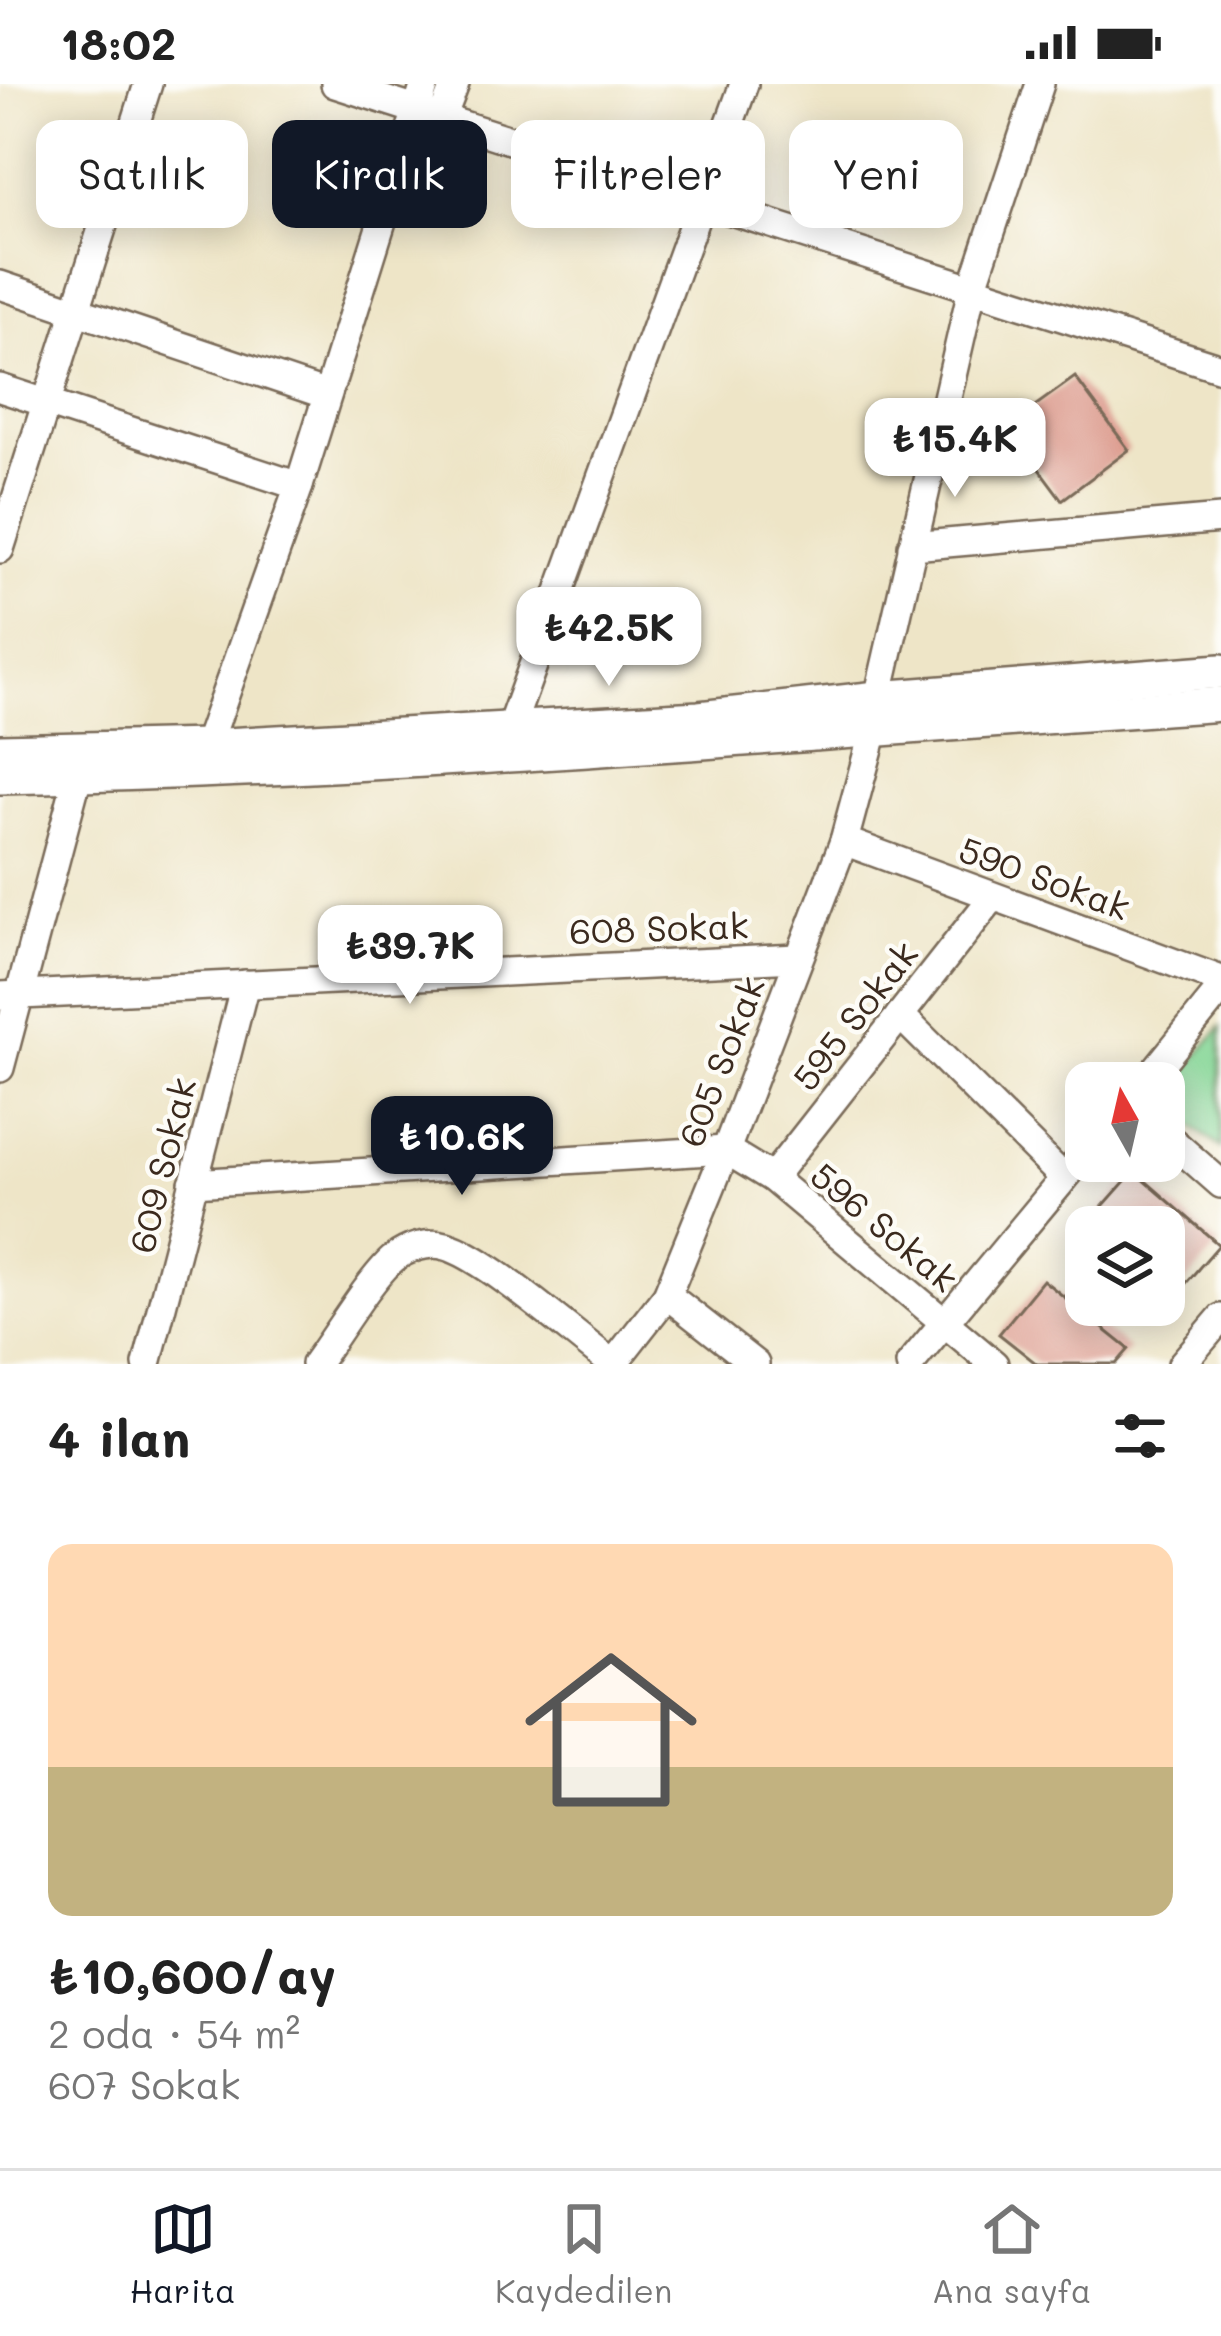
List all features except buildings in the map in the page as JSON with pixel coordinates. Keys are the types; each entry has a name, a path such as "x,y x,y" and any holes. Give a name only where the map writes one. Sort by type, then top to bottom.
{"street":[{"path":"0,549 148,84"},
{"path":"335,84 428,104 511,134"},
{"path":"207,746 428,104 455,84"},
{"path":"732,120 744,84"},
{"name":"605 Sokak","path":"613,1364 667,1295 844,841 972,289 1040,84"},
{"path":"765,223 1221,368"},
{"path":"510,729 695,228"},
{"path":"0,285 327,395"},
{"path":"0,388 298,486"},
{"path":"912,546 1221,519"},
{"path":"0,777 696,745 876,714 1221,671"},
{"path":"0,752 207,746 699,718 1221,704"},
{"path":"0,1068 10,996 78,776"},
{"name":"590 Sokak","path":"844,841 1221,985"},
{"name":"595 Sokak","path":"772,1178 992,897"},
{"name":"608 Sokak","path":"10,996 798,958"},
{"name":"609 Sokak","path":"147,1364 245,984"},
{"path":"1160,1062 1221,985"},
{"path":"900,1015 1064,1178 910,1364"},
{"path":"193,1183 726,1150"},
{"name":"596 Sokak","path":"726,1150 772,1178 994,1364"},
{"path":"1185,1152 1221,1184"},
{"path":"315,1364 392,1261 428,1244 443,1245 484,1267 613,1364"},
{"path":"667,1295 755,1364"},
{"path":"1182,1364 1221,1318"}],"green space":[{"path":"1221,1027 1221,1148 1185,1121 1185,1071"}]}
